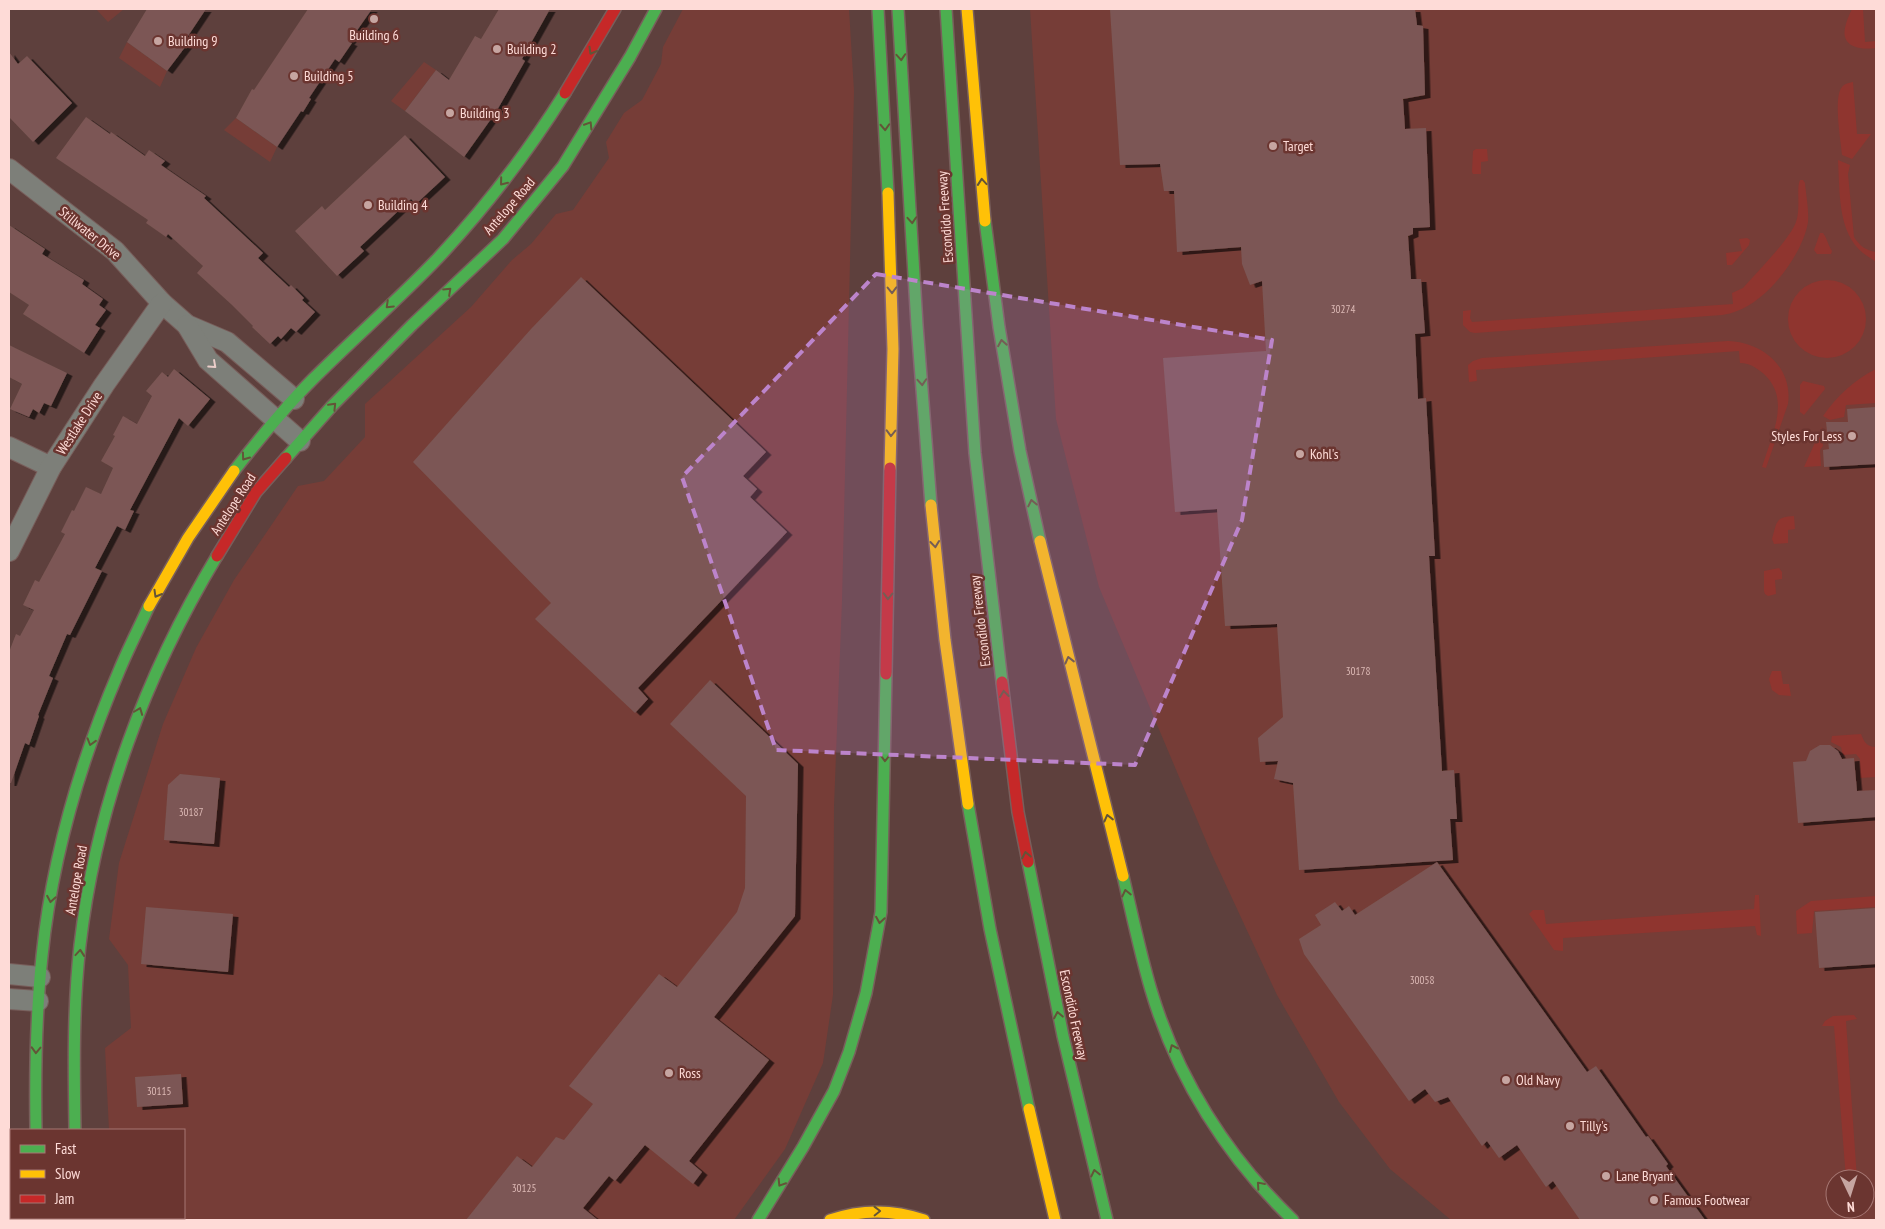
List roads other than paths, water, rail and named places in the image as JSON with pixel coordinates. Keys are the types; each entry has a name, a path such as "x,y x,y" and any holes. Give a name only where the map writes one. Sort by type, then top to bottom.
{"main road":[{"name":"Antelope Road","path":"36,1129 35,1080 42,991 43,950 56,869 74,795 94,730 123,661 151,604 192,533 259,438 324,367 436,260 469,224 517,165 551,118 615,9"},
{"name":"Antelope Road","path":"75,1129 74,1056 76,1002 80,945 93,863 112,789 139,710 170,642 210,568 256,492 300,441 412,325 503,239 563,166 630,57 656,9"},
{"path":"758,1220 828,1103 842,1071 874,960 881,912 892,349 891,251 878,9"},
{"path":"898,9 926,446 946,649 976,859 1002,996 1055,1220"},
{"name":"Escondido Freeway","path":"946,9 975,452 1018,812 1063,1036 1107,1220"},
{"path":"968,9 985,217 999,327 1020,451 1042,551 1151,990 1186,1077 1209,1116 1232,1150 1259,1184 1293,1220"},
{"path":"74,795 79,815"},
{"path":"65,986 76,1002"},
{"path":"1103,1207 1112,1220"},
{"path":"830,1220 856,1213 881,1211 903,1213 924,1220"}],"street":[{"name":"Stillwater Drive","path":"9,168 115,250 162,303 187,325 208,360 300,441"},
{"name":"Westlake Drive","path":"9,551 51,467 104,385 162,303"},
{"name":"Stillwater Drive","path":"187,325 227,342 294,399"},
{"path":"9,446 51,467"},
{"path":"9,974 42,991"},
{"path":"9,999 42,991"}],"place":[{"name":"Building 6","path":"374,19"},
{"name":"Building 9","path":"158,41"},
{"name":"Building 2","path":"497,49"},
{"name":"Building 5","path":"294,76"},
{"name":"Building 3","path":"450,113"},
{"name":"Target","path":"1273,146"},
{"name":"Building 4","path":"368,205"},
{"name":"Styles For Less","path":"1852,436"},
{"name":"Kohl's","path":"1300,454"},
{"name":"Ross","path":"669,1073"},
{"name":"Old Navy","path":"1506,1080"},
{"name":"Tilly's","path":"1570,1126"},
{"name":"Lane Bryant","path":"1606,1176"},
{"name":"Famous Footwear","path":"1654,1200"}]}
